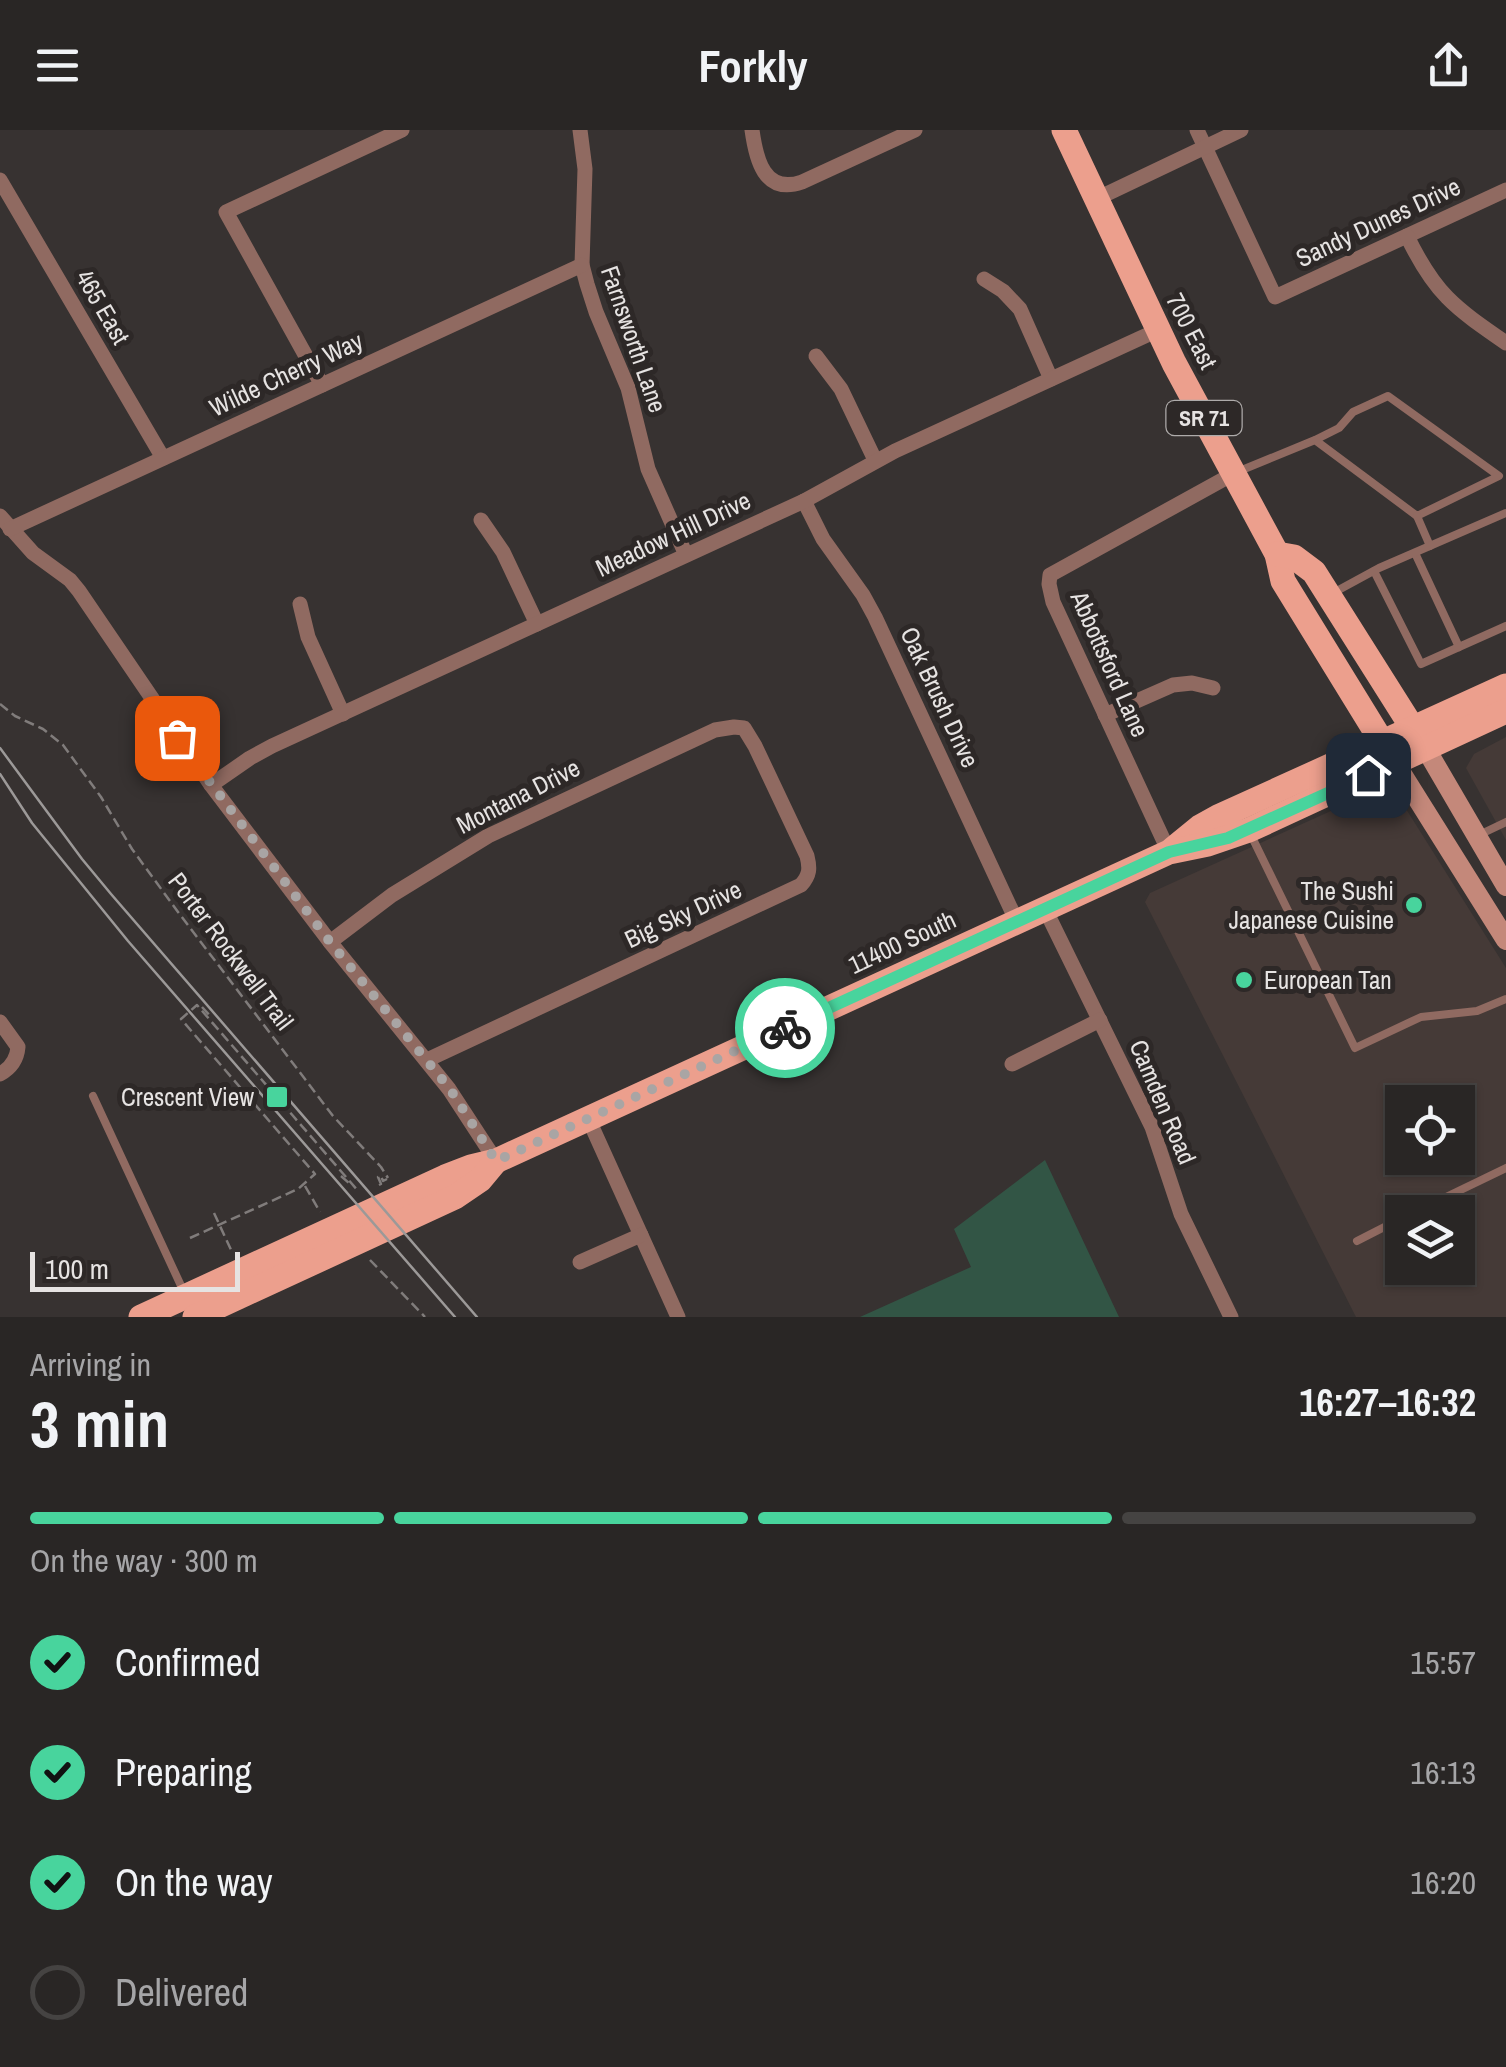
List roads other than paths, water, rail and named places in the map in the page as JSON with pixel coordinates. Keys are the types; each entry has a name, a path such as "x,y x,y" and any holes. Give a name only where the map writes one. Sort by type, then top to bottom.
{"main road":[{"name":"700 East","path":"1064,130 1158,330 1277,554 1283,581 1506,940"},
{"path":"1277,554 1294,557 1309,566 1506,886"},
{"name":"11400 South","path":"1419,739 1506,686"},
{"name":"11400 South","path":"1169,852 1218,818 1419,739 1505,715"},
{"name":"11400 South","path":"141,1317 192,1310 455,1197 480,1180 496,1161 1169,852 1248,830 1389,752"}],"street":[{"path":"322,385 226,212 402,130"},
{"name":"Farnsworth Lane","path":"580,130 585,169 582,264 590,298 628,388 648,469 686,555"},
{"path":"752,130 761,167 770,179 781,184 795,184 915,130"},
{"name":"Sandy Dunes Drive","path":"1197,130 1275,297 1506,190"},
{"path":"1096,199 1241,130"},
{"name":"465 East","path":"0,180 163,458"},
{"path":"1407,236 1433,283 1449,302 1506,343"},
{"name":"Wilde Cherry Way","path":"5,523 163,458 582,264"},
{"path":"984,279 1004,291 1020,310 1052,379"},
{"name":"Meadow Hill Drive","path":"210,785 250,758 804,500 875,460 1158,330"},
{"path":"816,356 841,389 875,460"},
{"name":"Abbottsford Lane","path":"1169,852 1053,602 1050,575 1233,474"},
{"name":"Oak Brush Drive","path":"804,500 822,540 863,594 875,617 1017,922"},
{"path":"481,520 503,552 537,624"},
{"path":"5,523 33,553 79,590 210,785 330,942 427,1060 496,1161"},
{"path":"300,604 308,637 343,714"},
{"path":"1105,715 1173,684 1213,688"},
{"name":"Montana Drive","path":"330,942 392,895 488,836 714,730 744,728"},
{"name":"Big Sky Drive","path":"427,1060 801,885 810,866 744,728"},
{"name":"Camden Road","path":"1045,909 1152,1127 1181,1214 1231,1317"},
{"path":"1012,1064 1100,1020"},
{"path":"0,1022 18,1047 10,1067 0,1074"},
{"path":"588,1118 678,1317"},
{"path":"580,1262 641,1235"}],"lane":[{"path":"1233,474 1339,428 1353,412 1388,396 1499,476 1417,516"},
{"path":"1315,440 1417,516 1430,546"},
{"path":"1329,595 1374,571 1506,514"},
{"path":"1416,552 1460,646"},
{"path":"1374,571 1421,664 1506,626"},
{"path":"1476,836 1506,822"},
{"path":"1248,830 1356,1048 1421,1017 1477,1010 1506,999"},
{"path":"93,1096 192,1310"},
{"path":"1450,1195 1506,1168"},
{"path":"1357,1241 1385,1227"}],"tram line":[{"path":"0,748 111,894 477,1317"},
{"path":"0,774 32,823 128,941 455,1317"}],"place":[{"name":"The Sushi Japanese Cuisine","path":"1414,905"},
{"name":"European Tan","path":"1244,980"},
{"name":"Crescent View","path":"277,1097"}]}
